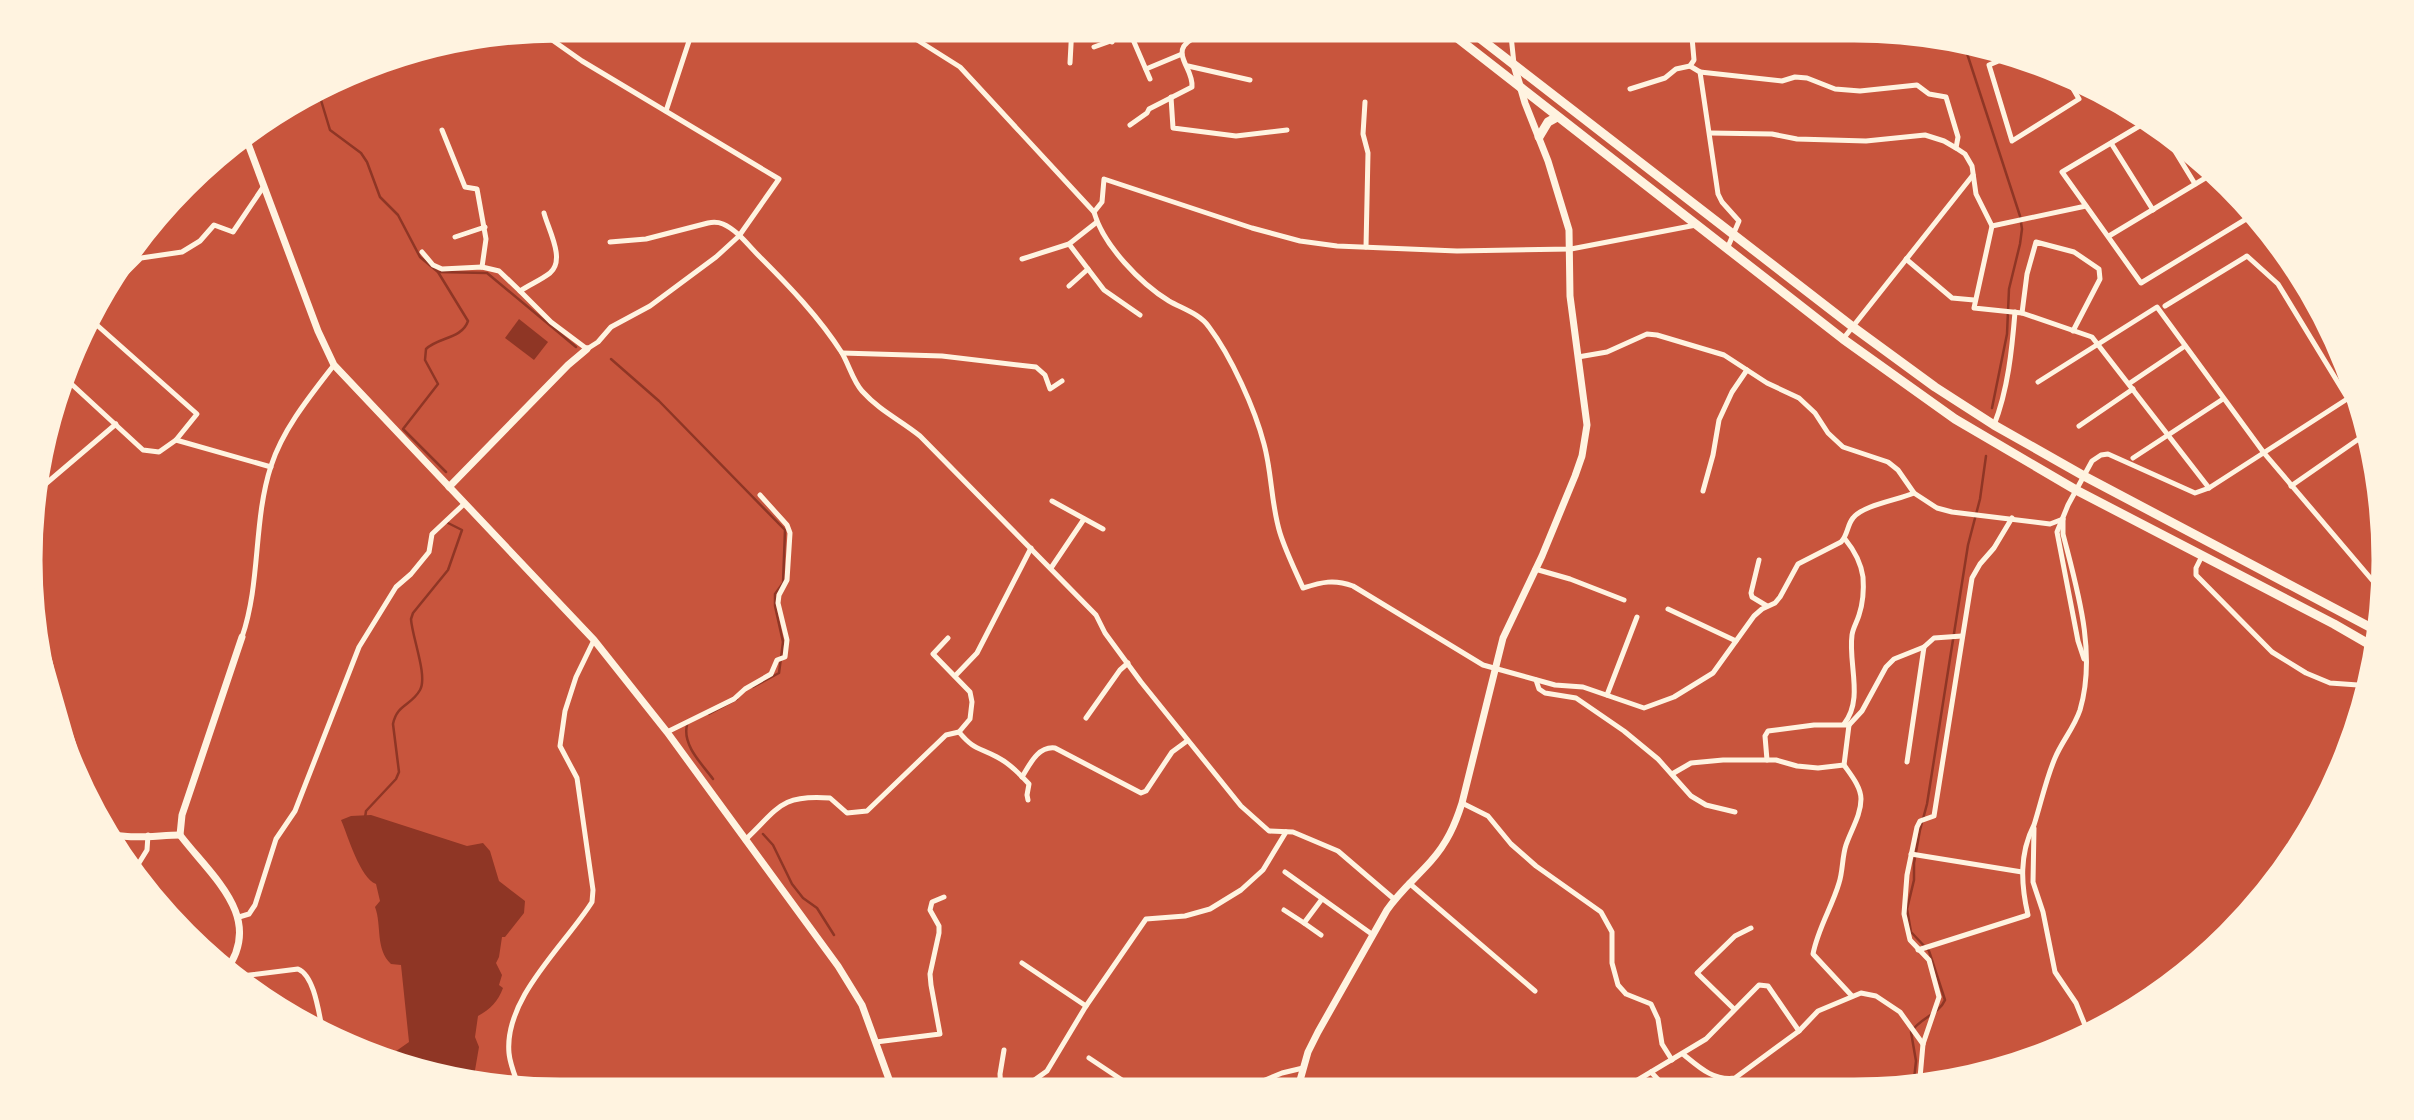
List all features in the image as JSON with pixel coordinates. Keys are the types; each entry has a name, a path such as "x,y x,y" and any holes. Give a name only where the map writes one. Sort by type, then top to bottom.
{"highway":[{"path":"1457,38 1843,339 1955,419 2076,490 2368,644"},
{"path":"1480,38 1853,327 1935,387 1994,425 2084,476 2371,628"},
{"path":"1539,137 1548,122 1557,117"}],"street":[{"path":"666,111 690,38"},
{"path":"914,38 960,67 1094,212 1104,236 1152,290 1192,312 1207,324 1222,347 1256,417 1265,445 1280,535 1303,588 1324,581 1337,581 1353,586 1483,665 1555,685 1583,687 1644,708 1674,697 1713,673 1754,616 1780,597 1798,564 1844,539 1850,520 1859,511 1914,493"},
{"path":"1070,63 1071,38"},
{"path":"1111,38 1112,42"},
{"path":"1094,47 1123,38"},
{"path":"1132,38 1150,79"},
{"path":"1130,125 1147,113 1149,108 1192,87 1193,78 1182,54 1185,44 1193,38"},
{"path":"1299,1082 1318,1032 1394,900 1444,844 1454,827 1508,623 1535,569 1575,476 1585,439 1586,410 1570,296 1569,229 1519,86 1511,38"},
{"path":"1690,66 1694,60 1692,38"},
{"path":"449,487 568,365 598,342 611,327 650,306 696,274 740,236 779,179 582,61 550,39"},
{"path":"1146,69 1182,54"},
{"path":"2001,60 1989,65 2012,141 2079,99 2071,86"},
{"path":"1188,66 1250,80"},
{"path":"1630,89 1665,78 1676,69 1690,66 1700,72 1782,80 1807,78 1835,89 1860,91 1917,85 1929,94 1946,97 1958,137 1956,148"},
{"path":"1700,72 1719,198 1740,221 1726,249"},
{"path":"1171,97 1173,128 1236,136 1287,130"},
{"path":"1365,102 1363,134 1368,153 1366,247"},
{"path":"2143,125 2062,172 2141,283 2248,218"},
{"path":"442,130 465,187 477,189 486,239 482,267"},
{"path":"1710,133 1772,134 1797,139 1867,141 1925,135 1944,141 1965,154 1972,166 1976,194 1992,226 1974,309 2018,312 2092,337 2209,488"},
{"path":"248,143 318,331 334,365 594,640 667,732 838,966 862,1005 890,1082"},
{"path":"2111,143 2153,210"},
{"path":"2171,146 2195,184"},
{"path":"1843,339 1973,176"},
{"path":"2109,236 2207,177"},
{"path":"1094,212 1102,202 1104,179 1264,232 1300,241 1366,247 1458,251 1571,249 1696,225"},
{"path":"123,275 141,258 182,252 200,241 214,225 233,232 264,186"},
{"path":"1992,226 2086,206"},
{"path":"520,291 552,272 556,265 553,237 544,213"},
{"path":"1022,259 1069,244 1097,222"},
{"path":"610,242 646,239 708,223 726,225 740,236 823,325 842,353 859,388 874,404 920,436 1096,615 1105,633 1169,713 1187,741 1241,806 1269,831 1304,835 1338,851 1394,900"},
{"path":"455,237 485,228"},
{"path":"1994,425 2000,411 2018,312 2036,242 2074,252 2099,269 2100,279 2073,331"},
{"path":"1069,244 1104,290 1140,315"},
{"path":"422,252 433,265 442,269 482,267 499,271 551,321 587,349"},
{"path":"1918,950 2028,915 2022,891 2022,872 2029,835 2056,757 2073,729 2085,690 2086,664 2078,641 2057,533 2092,461 2108,454 2195,493 2209,488 2348,399 2278,284 2247,256 2165,306"},
{"path":"1906,259 1952,298 1974,300"},
{"path":"1069,286 1088,269"},
{"path":"2038,382 2157,307 2264,453 2375,583"},
{"path":"70,382 143,450 159,452 177,440 197,414 94,325"},
{"path":"1578,357 1607,352 1647,334 1724,355 1767,383 1799,398 1843,447 1888,462 1898,470 1914,493 1937,508 2050,524 2063,519"},
{"path":"2079,426 2185,346"},
{"path":"842,353 942,356 1036,367 1045,375 1050,389 1062,381"},
{"path":"230,963 239,946 239,917 225,892 180,835 183,815 253,596 263,508 271,467 284,436 334,365"},
{"path":"1703,491 1719,420 1731,392 1747,370"},
{"path":"2133,458 2223,399"},
{"path":"44,485 116,424"},
{"path":"2291,486 2361,438"},
{"path":"177,440 271,467"},
{"path":"667,732 734,699 745,689 771,674 777,660 782,658 787,640 778,603 787,580 790,533 787,525 761,495"},
{"path":"1052,501 1103,529"},
{"path":"239,917 249,914 255,905 276,839 295,811 359,647 396,586 411,575 429,552 432,534 464,504"},
{"path":"1920,1077 1923,1044 1939,997 1929,960 1910,940 1904,914 1911,854 1920,821 1934,816 1972,578 2012,518"},
{"path":"1051,568 1084,519"},
{"path":"1844,539 1858,559 1863,575 1859,617 1852,631 1853,701 1846,725 1844,765 1861,796 1859,811 1844,849 1840,880 1826,918 1818,930 1813,954 1852,996"},
{"path":"955,676 977,653 1031,548"},
{"path":"2203,556 2196,568 2196,575 2272,652 2306,673 2330,683 2360,685"},
{"path":"1759,559 1751,593 1752,597 1767,606"},
{"path":"1535,569 1624,600"},
{"path":"1668,609 1736,641"},
{"path":"1607,695 1637,617"},
{"path":"1767,760 1765,736 1768,731 1846,725 1861,711 1886,667 1894,659 1923,647 1934,638 1962,636"},
{"path":"745,840 782,803 798,799 830,798 847,813 867,811 946,735 959,732 970,719 970,692 933,654 948,638"},
{"path":"517,1079 509,1052 517,1013 535,977 592,902 593,890 577,778 560,746 565,711 572,689 594,640"},
{"path":"1907,762 1923,647"},
{"path":"1086,718 1120,670 1128,663"},
{"path":"1536,680 1539,689 1545,693 1585,702 1642,745 1691,796 1706,805 1735,812"},
{"path":"53,682 73,748"},
{"path":"959,732 969,744 999,758 1022,777 1028,784 1028,800"},
{"path":"1022,777 1037,754 1049,747 1141,793 1146,791 1172,752 1187,741"},
{"path":"1672,774 1691,763 1723,760 1767,760 1818,768 1844,765"},
{"path":"1462,803 1488,816 1511,844 1535,866 1601,912 1612,932 1612,963 1618,985 1626,994 1651,1004 1658,1019 1662,1044 1672,1060"},
{"path":"2034,825 2033,882 2043,912 2055,972 2076,1003 2086,1027"},
{"path":"1029,1082 1048,1071 1086,1006 1146,919 1185,916 1210,909 1241,890 1263,870 1286,832"},
{"path":"116,834 180,835"},
{"path":"137,865 147,850 148,835"},
{"path":"1911,854 2022,872"},
{"path":"1285,872 1373,935"},
{"path":"1409,884 1535,991"},
{"path":"876,1041 940,1034 930,974 939,926 930,910 932,902 944,897"},
{"path":"1304,923 1322,898"},
{"path":"1284,910 1321,935"},
{"path":"1734,1009 1697,973 1735,936 1751,928"},
{"path":"1022,962 1086,1006"},
{"path":"244,975 298,969 303,971 310,978 321,1024"},
{"path":"1634,1082 1683,1054 1720,1027 1759,985 1768,986 1800,1031"},
{"path":"1683,1054 1712,1076 1725,1080 1735,1078 1800,1031 1818,1011 1861,993 1876,996 1900,1012 1923,1044"},
{"path":"1001,1082 1004,1049"},
{"path":"1089,1058 1125,1082"},
{"path":"1260,1082 1303,1068"},
{"path":"1651,1072 1660,1082"}],"shaded area":[{"path":"519,319 548,342 534,360 505,338"},
{"path":"371,815 467,846 483,843 490,851 499,881 525,901 524,913 505,937 502,937 496,963 502,975 499,985 503,988 494,1004 478,1016 475,1037 479,1047 474,1074 392,1054 409,1042 401,965 391,964 383,951 375,907 380,901 376,884 360,865 341,820 351,816"}],"waterway":[{"path":"1966,51 2022,229 2009,289 2007,334 1992,408"},
{"path":"320,97 330,130 361,153 380,197 398,215 420,257 438,272 468,321 461,331 426,349 425,360 438,384 403,429 446,472"},
{"path":"438,272 487,273 576,347"},
{"path":"611,359 659,401 785,530 783,583 775,594 783,642 779,673 753,687"},
{"path":"1914,1078 1916,1061 1911,1032 1945,1000 1929,951 1911,932 1907,909 1927,804 1968,545 1980,499 1986,456"},
{"path":"365,818 366,811 396,779 399,772 393,724 398,712 416,695 422,684 411,619 448,570 462,530 448,523"},
{"path":"709,714 737,699"},
{"path":"687,725 690,747 713,779"},
{"path":"763,834 773,845 792,884 803,898 817,908 834,935"}]}
